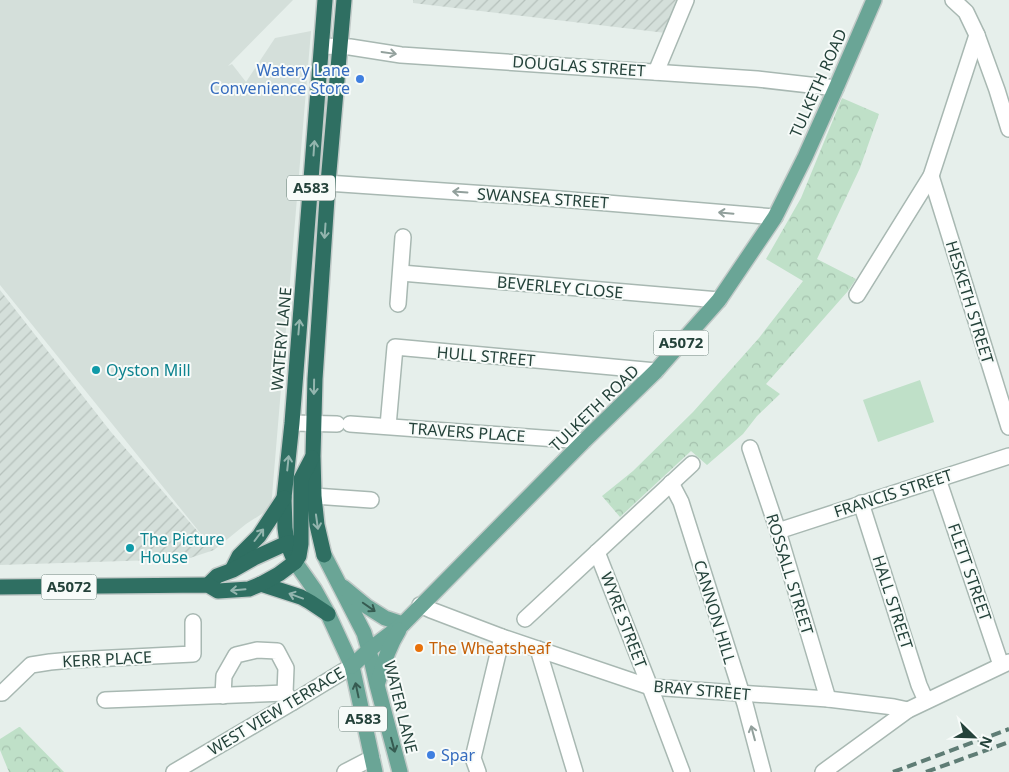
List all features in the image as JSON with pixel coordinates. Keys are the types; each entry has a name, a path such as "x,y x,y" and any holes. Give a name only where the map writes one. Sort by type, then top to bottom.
{"highway":[{"name":"WATERY LANE","path":"295,562 294,544 285,528 284,498 292,423 326,0"},
{"name":"A583","path":"324,555 317,525 314,496 315,379 328,183 344,0"},
{"path":"294,544 301,480 313,456"},
{"path":"233,570 239,556 259,536 284,498"},
{"path":"208,585 217,576 233,570 254,558 294,544 324,555"},
{"name":"A5072","path":"0,587 208,585 218,591 248,589 279,574 295,562"},
{"path":"261,584 306,599 328,614"}],"main road":[{"name":"TULKETH ROAD","path":"352,666 369,650 403,624 656,371 720,300 775,217 836,88 874,0"},
{"name":"A583","path":"324,555 364,632 369,650"},
{"name":"WATERY LANE","path":"295,562 314,589 328,614 352,666"},
{"path":"338,583 366,606 385,618 403,624"},
{"name":"A5072","path":"377,685 392,642 403,624"},
{"name":"WATER LANE","path":"369,650 400,772"},
{"name":"A583","path":"352,666 374,765"}],"street":[{"path":"656,72 686,0"},
{"path":"953,0 966,12 977,35 1009,129"},
{"path":"857,295 931,176 977,35"},
{"name":"DOUGLAS STREET","path":"322,46 401,54 656,72 836,88"},
{"name":"HESKETH STREET","path":"931,176 1009,427"},
{"name":"SWANSEA STREET","path":"312,182 547,198 775,217"},
{"path":"398,304 402,237"},
{"name":"BEVERLEY CLOSE","path":"401,273 720,300"},
{"name":"HULL STREET","path":"388,426 394,347 656,371"},
{"name":"TRAVERS PLACE","path":"292,423 388,426 584,441"},
{"name":"ROSSALL STREET","path":"750,448 778,531 828,699"},
{"name":"FRANCIS STREET","path":"778,531 1009,456"},
{"path":"525,619 692,464"},
{"name":"FLETT STREET","path":"938,479 1005,664"},
{"name":"CANNON HILL","path":"671,483 680,502 745,704 763,772"},
{"path":"314,496 371,500"},
{"name":"HALL STREET","path":"861,503 919,685 926,701"},
{"name":"WYRE STREET","path":"597,552 682,772"},
{"name":"BRAY STREET","path":"420,605 502,637 650,687 828,699 908,710"},
{"name":"KERR PLACE","path":"0,693 31,665 65,661 194,654 193,622"},
{"path":"478,772 473,758 502,637"},
{"path":"538,649 575,772"},
{"path":"105,700 223,696 289,698 286,668 277,651 257,650 236,655 224,676 223,696"},
{"path":"823,772 908,710 1005,664"},
{"name":"WEST VIEW TERRACE","path":"174,772 289,698 352,666"},
{"path":"345,772 374,765"}],"shaded area":[{"path":"0,0 293,0 228,66 232,64 246,82 275,38 311,31 271,508 246,524 214,550 0,285"},
{"path":"413,0 678,0 666,33 413,3"},
{"path":"0,290 111,432 214,550 187,559 0,565"}],"green space":[{"path":"842,98 879,114 860,168 817,259 856,279 848,291 766,384 780,394 757,416 743,434 707,465 691,451 620,517 602,496 633,471 693,412 759,338 803,281 766,259 801,198"},
{"path":"920,380 934,422 878,442 863,400"},
{"path":"19,727 64,772 9,772 0,750 0,739"}],"railway":[{"path":"893,772 1009,729"},
{"path":"926,772 1009,742"}],"place":[{"name":"Watery Lane Convenience Store","path":"360,79"},
{"name":"Oyston Mill","path":"96,370"},
{"name":"The Picture House","path":"130,548"},
{"name":"The Wheatsheaf","path":"419,648"},
{"name":"Spar","path":"431,755"}]}
